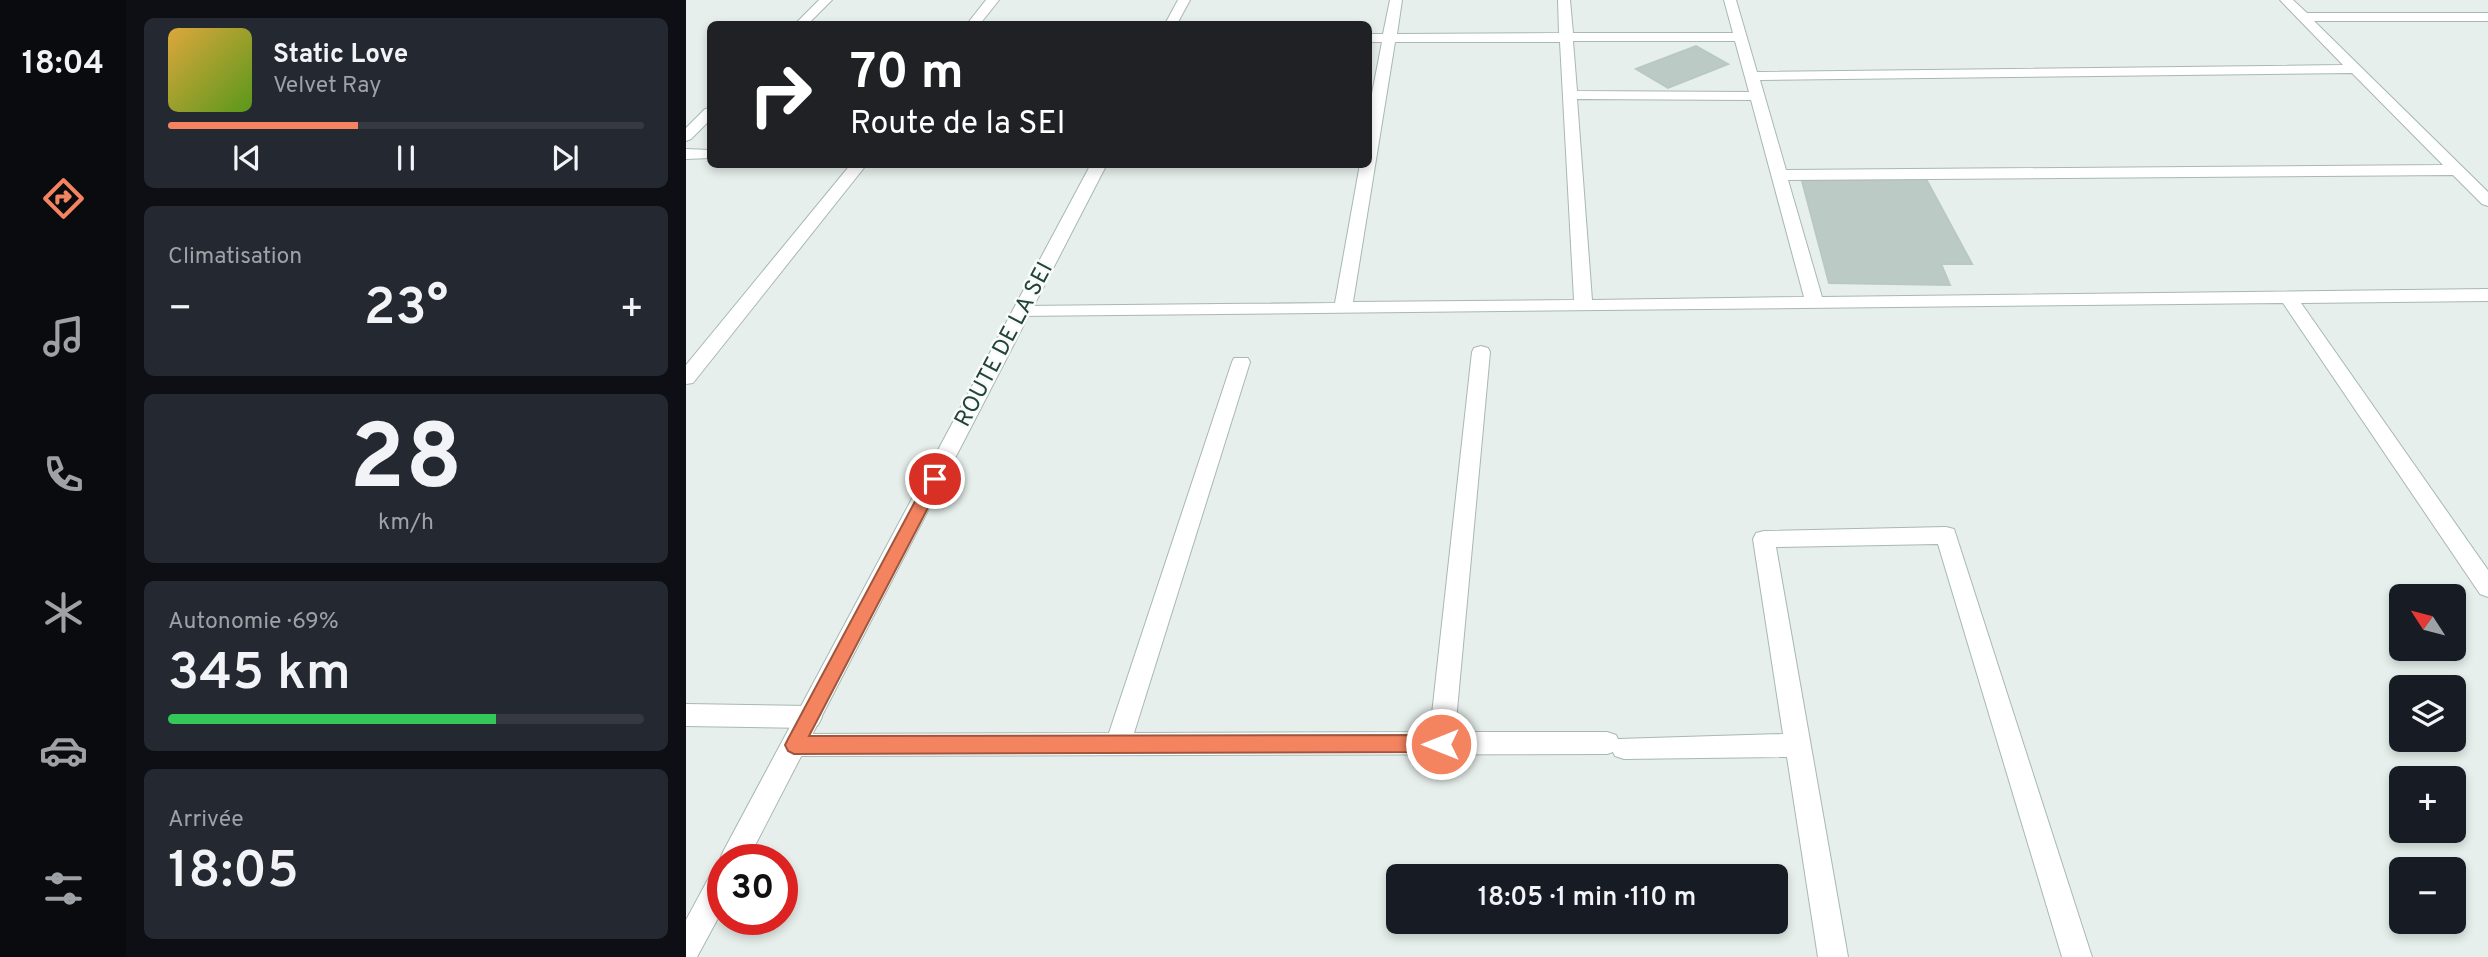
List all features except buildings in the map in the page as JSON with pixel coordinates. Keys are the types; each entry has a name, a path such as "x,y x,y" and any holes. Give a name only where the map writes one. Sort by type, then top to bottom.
{"street":[{"path":"803,21 826,0"},
{"path":"976,21 993,0"},
{"path":"1173,21 1184,0"},
{"path":"1372,136 1396,0"},
{"path":"1564,0 1583,306"},
{"path":"1730,0 1815,303"},
{"path":"2286,0 2488,201"},
{"path":"2454,0 2482,17 2488,27"},
{"path":"2303,17 2482,17"},
{"path":"1372,38 1740,37"},
{"path":"1751,76 2356,69"},
{"path":"1570,95 1757,96"},
{"path":"686,136 707,115"},
{"path":"686,154 707,154"},
{"path":"686,378 857,168"},
{"name":"ROUTE DE LA SEI","path":"742,844 1097,168"},
{"path":"1343,308 1367,168"},
{"path":"1779,175 2457,170"},
{"path":"1023,312 2488,295"},
{"path":"2289,298 2488,588"},
{"path":"1441,744 1481,352"},
{"path":"1118,744 1241,362"},
{"path":"1833,957 1764,539 1946,535 2077,957"},
{"path":"686,715 809,717"},
{"path":"794,745 1798,745"},
{"path":"686,949 707,910"}],"route":[{"path":"935,479 794,745 1441,744"}]}
